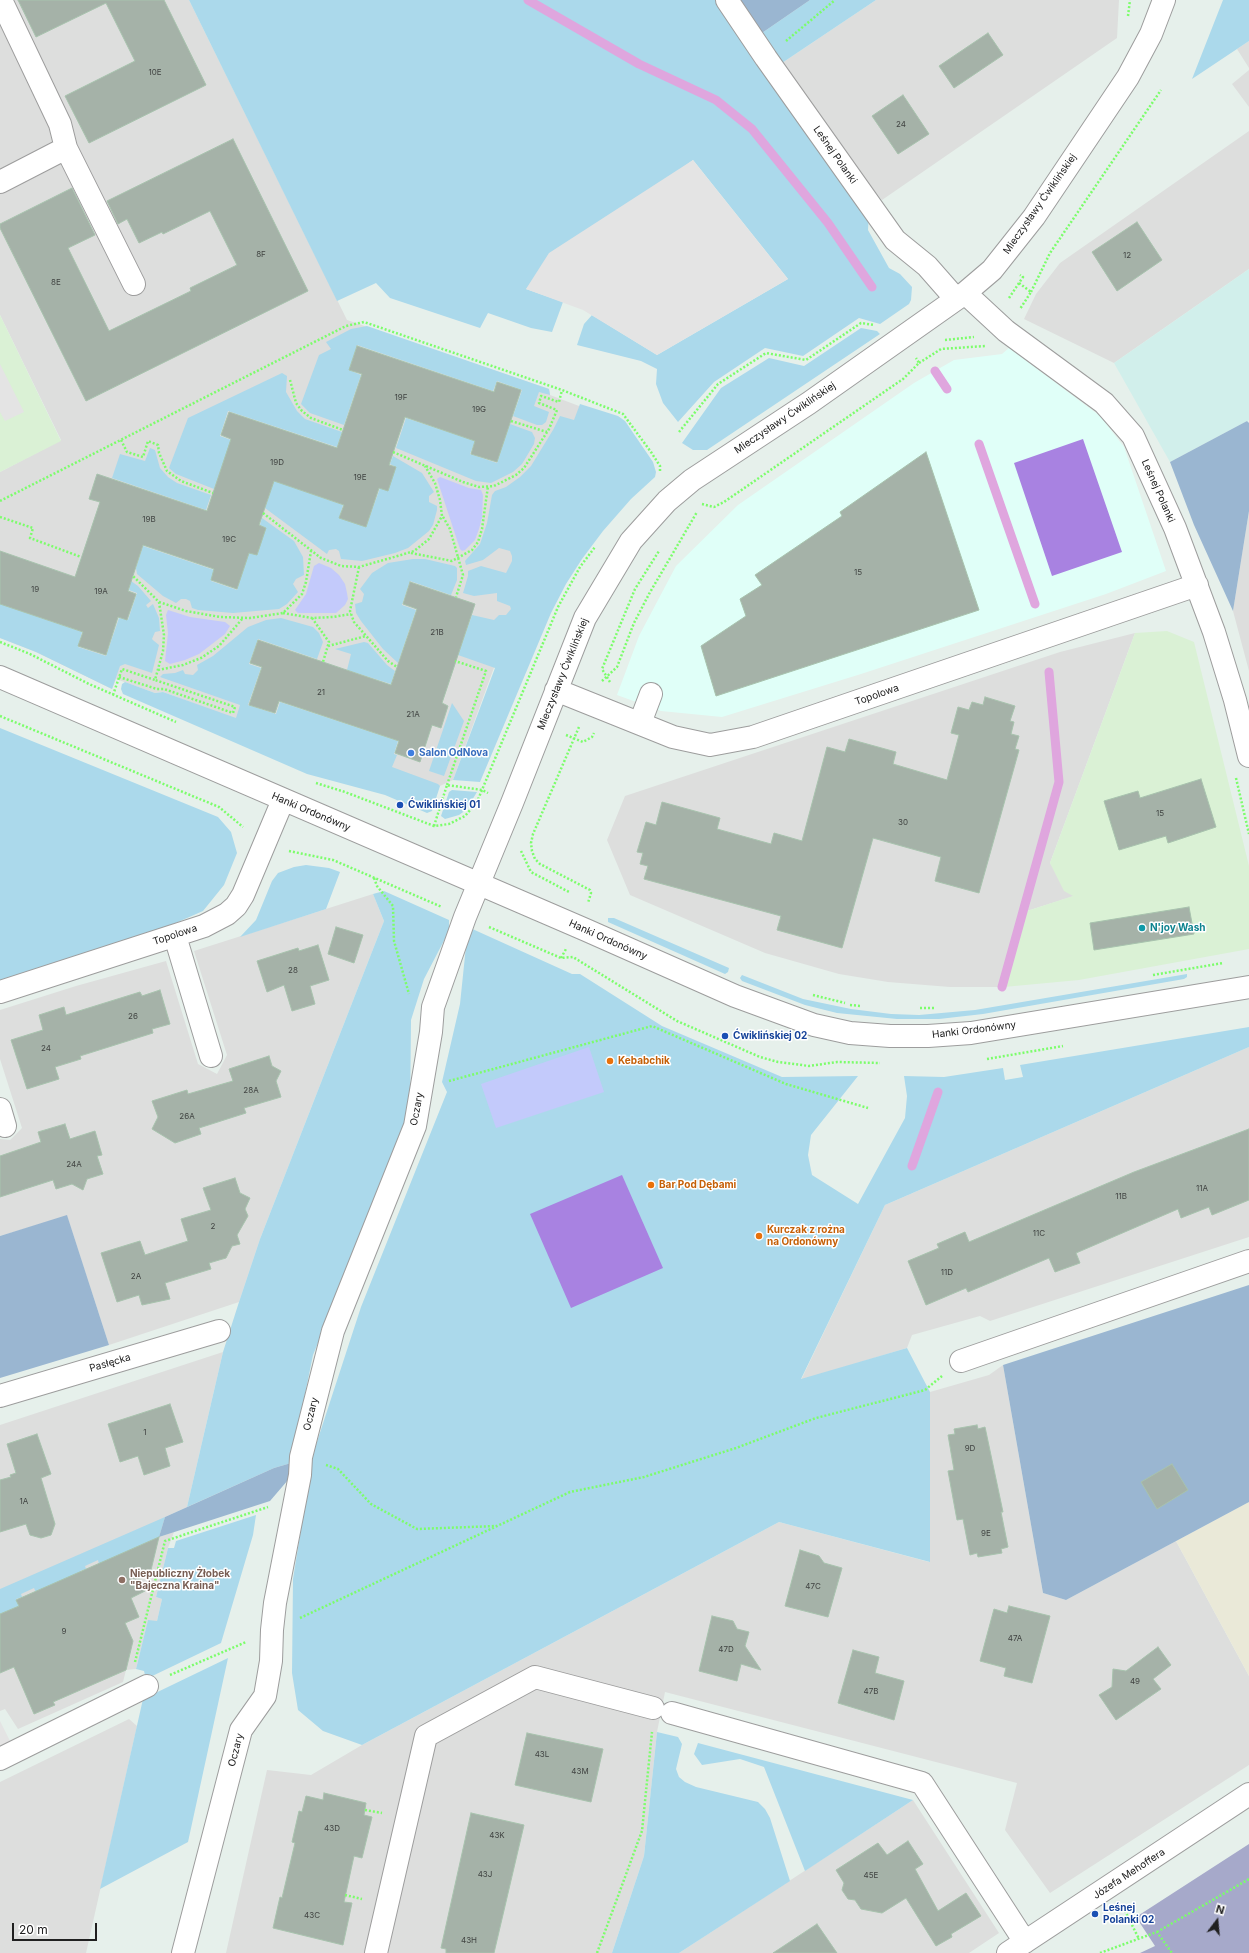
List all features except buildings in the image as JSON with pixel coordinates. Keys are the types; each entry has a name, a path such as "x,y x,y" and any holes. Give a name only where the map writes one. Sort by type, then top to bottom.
{"street":[{"path":"1,0 60,124 66,148 134,284"},
{"name":"Leśnej Polanki","path":"727,0 766,58 895,240 961,296 1104,403 1133,436 1175,528 1197,585 1218,644 1249,756"},
{"name":"Mieczysławy Ćwiklińskiej","path":"478,884 512,803 585,618 631,541 667,501 692,480 809,403 961,296 992,270 1034,217 1128,77 1151,34 1164,0"},
{"path":"0,182 66,148"},
{"name":"Topolowa","path":"556,690 673,737 710,745 753,736 1197,585"},
{"name":"Hanki Ordonówny","path":"0,677 774,1012 814,1025 850,1033 890,1036 928,1036 971,1033 1249,987"},
{"path":"640,723 651,694"},
{"name":"Topolowa","path":"0,992 175,936 216,921 236,906 263,849 282,800"},
{"name":"Oczary","path":"182,1953 241,1730 265,1696 271,1661 275,1603 300,1475 301,1457 333,1331 415,1126 432,1032 433,1007 478,884"},
{"path":"175,936 211,1056"},
{"path":"961,1361 1249,1261"},
{"name":"Pasłęcka","path":"0,1396 219,1331"},
{"path":"376,1953 426,1736 535,1678 662,1710 922,1783 1016,1947"},
{"path":"0,1759 147,1686"},
{"name":"Józefa Mehoffera","path":"1016,1947 1249,1794"}],"path":[{"path":"766,58 835,0"},
{"path":"1031,292 1050,253 1161,90"},
{"path":"939,340 983,336 1023,277 1002,258"},
{"path":"0,501 346,326 364,322 562,390 623,414 651,452"},
{"path":"909,361 921,352"},
{"path":"290,380 296,403 302,411 311,418 343,430"},
{"path":"393,452 463,482 480,487 494,486 504,482 524,468 547,432 557,410 539,403 541,396 558,402 562,390"},
{"path":"511,421 547,432"},
{"path":"121,440 127,452 142,457 148,441 158,445 158,453 167,471 181,481 213,493"},
{"path":"425,466 435,483 440,500 442,516 450,529 463,575 456,597"},
{"path":"409,553 452,560 472,550 478,542 486,515 488,486"},
{"path":"561,958 591,893 590,890 540,864 535,859 531,843 533,834 597,685 617,667 634,624 649,594 695,514 707,499"},
{"path":"263,513 321,558 341,566 359,567 414,551 429,539 442,516"},
{"path":"0,517 33,528 30,538 81,557"},
{"path":"283,613 302,594 306,582 311,550"},
{"path":"359,567 350,611 354,622 388,661 397,667"},
{"path":"133,576 159,602 186,611 220,617 243,618 283,613 312,618 351,614"},
{"path":"155,680 163,651 164,635 159,602"},
{"path":"158,670 183,665 201,658 219,646 243,618"},
{"path":"312,618 329,642 323,662"},
{"path":"328,646 367,636"},
{"path":"0,642 30,654 89,684 177,723"},
{"path":"309,781 346,792 434,826 486,671 455,661"},
{"path":"113,695 119,677 122,669 235,707 234,712 164,689 156,690 119,677"},
{"path":"0,716 219,807 246,830"},
{"path":"447,785 482,790 512,803"},
{"path":"374,878 377,886 393,906 394,941 410,998"},
{"path":"1146,976 1228,962"},
{"path":"812,995 850,1005 866,1006"},
{"path":"912,1008 942,1007"},
{"path":"421,1088 652,1026 786,1084 868,1108"},
{"path":"147,1686 272,1630 570,1492 644,1477 736,1448 816,1418 925,1390 961,1361"},
{"path":"301,1457 338,1469 371,1504 417,1530 498,1526"},
{"path":"126,1696 166,1541 272,1505"},
{"path":"597,1953 642,1831 662,1710"},
{"path":"1100,1953 1157,1932 1249,1879"},
{"path":"1123,1906 1139,1938"},
{"path":"1157,1932 1172,1953"}],"shaded area":[{"path":"0,0 189,0 347,320 549,389 550,395 579,406 585,418 453,780 429,791 163,692 155,693 116,679 112,689 36,652 0,638 0,472 61,440 0,315"},
{"path":"189,0 720,0 869,212 868,230 889,268 900,274 912,287 911,300 909,304 880,324 859,318 803,356 765,348 714,382 678,422 663,403 656,384 657,369 641,361 577,345 584,324 592,315 657,355 788,279 693,160 526,289 563,302 552,332 531,328 488,313 480,328 390,298 376,283 337,301"},
{"path":"735,0 810,0 759,35"},
{"path":"810,0 876,0 779,65 759,35"},
{"path":"876,0 1119,0 1117,38 882,200 860,174 779,65"},
{"path":"1223,0 1249,0 1249,41 1192,79"},
{"path":"1249,41 1249,68 1237,49"},
{"path":"1249,70 1249,107 1232,84"},
{"path":"1249,131 1249,269 1114,363 1024,319 1036,294 1060,263"},
{"path":"693,160 788,279 657,355 583,310 526,289 549,253"},
{"path":"1249,269 1249,420 1170,462 1114,363"},
{"path":"0,315 61,441 0,472"},
{"path":"367,326 549,389 550,395 539,392 534,406 549,412 546,422 542,425 537,425 513,416 522,390 497,381 493,391 357,345 349,370 361,375 344,425 310,413 301,404 319,355 331,349 326,342 351,329"},
{"path":"861,328 877,331 880,334 707,450 693,450 682,443 721,388 769,358 804,366"},
{"path":"1009,348 1100,416 1124,447 1166,571 1106,594 861,674 722,717 661,711 617,695 639,636 676,566 738,505 914,383 954,360 1002,354"},
{"path":"0,364 24,412 5,421 0,412"},
{"path":"282,373 287,376 286,392 297,411 305,419 342,432 337,447 228,411 220,436 231,440 214,489 176,474 169,468 188,418"},
{"path":"580,404 618,416 625,421 653,462 656,472 655,477 631,499 603,531 566,584 551,613 480,782 453,780 495,668 458,655 472,615 494,620 499,615 506,615 511,609 510,606 497,601 497,593 474,596 463,593 468,571 481,566 506,573 512,561 510,551 499,548 483,560 466,565 465,561 480,544 487,523 492,495 495,491 506,487 520,477 531,466 560,416 574,420"},
{"path":"406,418 475,441 470,454 497,463 510,424 532,432 535,438 534,444 522,464 513,472 491,483 476,481 396,448"},
{"path":"1247,421 1249,423 1249,511 1233,611 1194,525 1170,462"},
{"path":"1083,439 1122,552 1052,576 1014,463"},
{"path":"150,448 155,450 160,468 168,477 177,483 211,495 206,510 112,478 120,454 145,461"},
{"path":"393,456 422,473 434,492 429,496 429,502 437,506 433,525 429,531 408,548 395,553 362,561 341,559 339,551 336,549 329,550 327,554 265,508 274,481 343,505 339,518 366,527 380,488 388,491 396,467 390,464"},
{"path":"440,477 469,488 481,490 483,495 482,518 475,540 462,551 460,549 437,479"},
{"path":"1249,511 1249,671 1233,611"},
{"path":"262,518 294,541 303,557 304,575 296,579 293,584 298,592 287,604 279,609 233,613 198,610 192,608 190,601 186,599 181,599 176,603 163,596 137,574 136,568 143,546 214,570 211,581 237,590 249,553 257,555 266,528 260,525"},
{"path":"413,559 425,559 455,566 457,568 457,580 451,595 410,581 402,605 416,610 398,663 383,649 361,621 356,613 355,604 362,602 364,594 360,589 372,573 388,563"},
{"path":"319,563 331,568 339,575 345,584 348,599 345,605 336,613 298,613 295,610 306,594 314,566"},
{"path":"131,581 138,586 151,601 146,605 148,608 153,604 159,618 160,631 155,632 152,639 159,645 152,673 125,664 120,666 112,689 36,652 0,638 0,604 82,632 78,647 106,656 119,618 128,620 137,593 129,590"},
{"path":"168,610 190,617 225,622 230,626 225,634 199,654 170,664 165,661 168,633 166,615"},
{"path":"281,618 313,627 319,633 323,642 317,659 258,639 249,664 261,668 248,705 276,714 280,702 398,741 394,754 397,755 392,767 440,786 432,811 427,813 385,795 307,774 123,694 121,689 122,684 125,682 155,693 163,692 236,718 240,705 160,677 163,674 175,673 183,670 185,674 193,675 198,670 197,665 213,656 248,627 266,620"},
{"path":"1167,631 1194,642 1249,866 1249,949 1079,980 1004,987 1027,911 1073,896 1064,891 1050,863 1135,633"},
{"path":"1135,633 1050,863 1074,896 1027,911 1004,987 950,987 888,982 839,974 765,953 630,895 607,840 625,796 1060,652"},
{"path":"364,642 368,643 387,665 395,671 391,684 347,670 351,654 335,649"},
{"path":"452,703 464,721 444,776 429,771"},
{"path":"0,728 218,817 231,832 237,853 224,885 203,911 162,929 0,983"},
{"path":"452,790 477,792 466,810 459,815 445,819 441,816 449,792"},
{"path":"306,865 329,868 340,872 326,909 240,937 256,920 272,881 278,873 294,867"},
{"path":"384,891 449,920 449,931 424,979 411,1020 410,1115 400,1143 313,1355 291,1463 274,1468 187,1507 223,1352 260,1239 384,921 373,894"},
{"path":"373,894 384,921 260,1239 239,1302 109,1345 67,1216 0,1236 0,1139 10,1140 22,1128 0,1059 0,1010 76,986 166,961 198,1064 217,1074 227,1055 194,951"},
{"path":"608,918 614,918 729,968 728,972 725,974 608,922"},
{"path":"468,927 572,974 580,974 662,1026 782,1077 858,1076 811,1135 808,1155 812,1175 858,1204 905,1118 907,1096 904,1076 944,1077 1003,1068 1005,1080 1023,1077 1020,1065 1249,1027 1249,1047 885,1205 801,1379 907,1348 930,1392 930,1562 779,1522 362,1745 323,1731 298,1710 292,1673 293,1579 313,1454 361,1307 447,1092 442,1082 460,1004"},
{"path":"1187,974 1187,977 1184,979 983,1014 939,1019 897,1019 837,1013 805,1005 742,981 740,978 742,975 803,999 851,1009 891,1014 919,1015 975,1010"},
{"path":"589,1047 604,1092 496,1128 481,1084"},
{"path":"1249,1047 1249,1237 990,1321 980,1316 912,1335 907,1348 801,1380 885,1205"},
{"path":"622,1175 663,1268 571,1308 530,1214"},
{"path":"67,1215 109,1345 0,1378 0,1236"},
{"path":"1249,1285 1249,1502 1066,1600 1043,1593 1003,1365"},
{"path":"223,1352 187,1507 165,1517 159,1537 174,1532 168,1548 156,1597 162,1599 157,1621 148,1621 136,1669 126,1670 123,1682 18,1729 5,1709 0,1711 0,1425"},
{"path":"1003,1365 1043,1593 1066,1600 1176,1541 1249,1676 1249,1765 1050,1893 1005,1830 1017,1783 665,1692 657,1732 644,1856 612,1953 226,1953 267,1770 311,1775 362,1745 779,1522 929,1562 930,1392 989,1375"},
{"path":"291,1463 288,1480 270,1501 159,1537 165,1517 274,1468"},
{"path":"1249,1502 1249,1676 1176,1541"},
{"path":"256,1515 253,1535 221,1643 146,1679 144,1671 136,1669 148,1620 157,1621 162,1599 156,1597 168,1548 174,1548 176,1541"},
{"path":"165,1517 159,1537 99,1564 98,1560 85,1566 86,1569 80,1571 83,1578 67,1578 48,1586 38,1597 34,1588 21,1594 22,1597 16,1599 19,1606 0,1614 0,1589"},
{"path":"228,1658 188,1842 100,1889 143,1699"},
{"path":"129,1719 137,1726 86,1953 0,1953 0,1782"},
{"path":"0,1721 10,1741 0,1746"},
{"path":"657,1732 678,1737 682,1744 676,1769 679,1777 685,1782 696,1787 758,1802 765,1809 770,1818 790,1881 679,1953 612,1953 644,1856"},
{"path":"698,1743 913,1800 805,1871 764,1767 740,1759 702,1765 694,1754"},
{"path":"913,1800 999,1933 969,1953 679,1953"},
{"path":"1249,1844 1249,1953 1140,1953 1155,1946 1136,1917"}],"waterway":[{"path":"528,0 639,64 716,100 752,129 828,223 872,287"},
{"path":"935,371 947,389"},
{"path":"979,444 1035,604"},
{"path":"1002,987 1059,782 1049,672"},
{"path":"912,1166 938,1092"}],"place":[{"name":"Salon OdNova","path":"411,753"},
{"name":"Ćwiklińskiej 01","path":"400,805"},
{"name":"N'joy Wash","path":"1142,928"},
{"name":"Ćwiklińskiej 02","path":"725,1036"},
{"name":"Kebabchik","path":"610,1061"},
{"name":"Bar Pod Dębami","path":"651,1185"},
{"name":"Kurczak z rożna na Ordonówny","path":"759,1236"},
{"name":"Niepubliczny Żłobek \"Bajeczna Kraina\"","path":"122,1580"},
{"name":"Leśnej Polanki 02","path":"1095,1914"}]}
